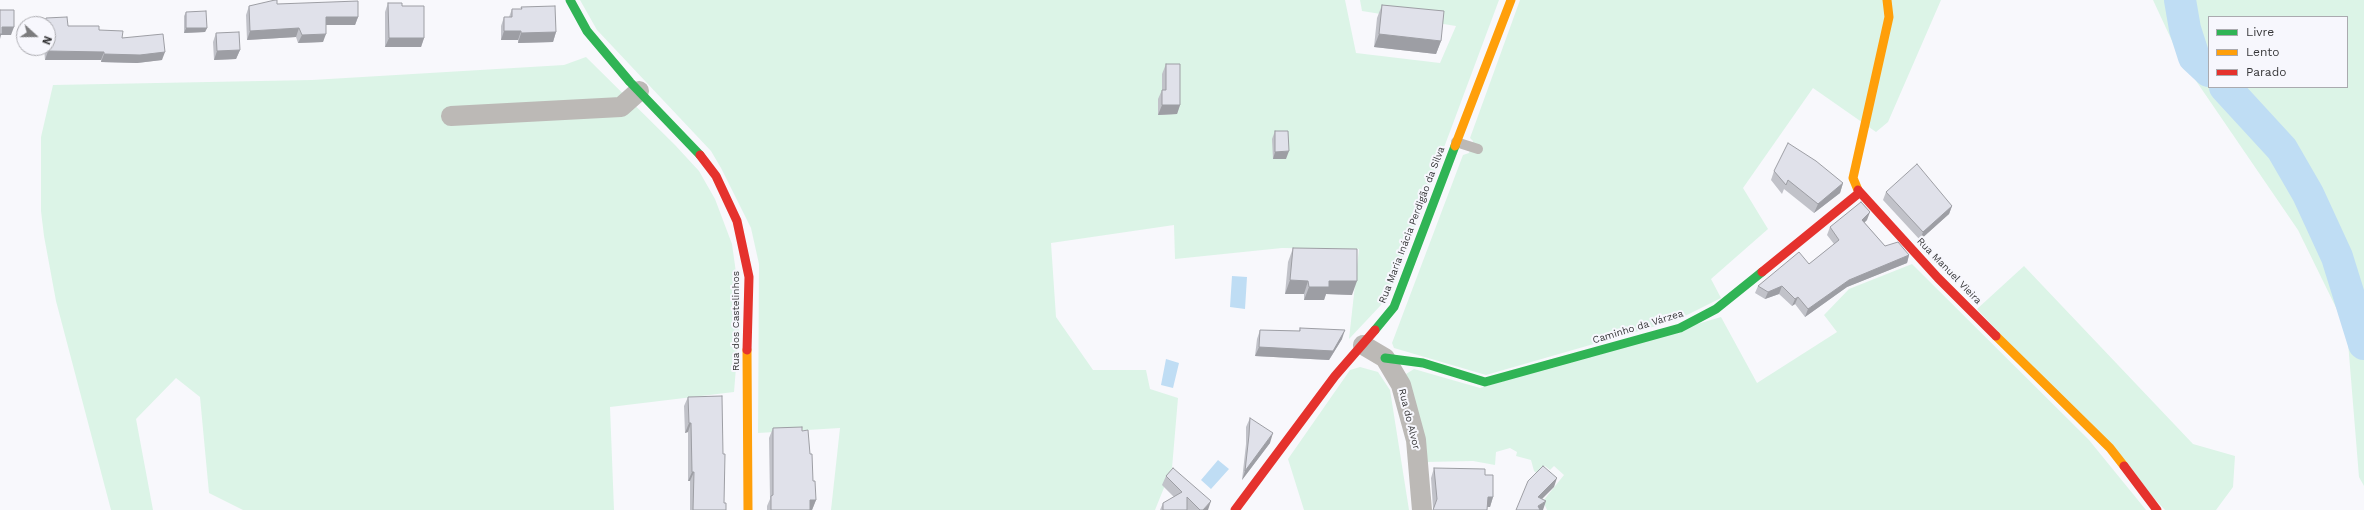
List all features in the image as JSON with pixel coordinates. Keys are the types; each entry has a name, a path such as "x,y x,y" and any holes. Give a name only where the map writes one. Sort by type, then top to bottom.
{"street":[{"name":"Rua dos Castelinhos","path":"570,0 587,31 639,91 703,158 727,198 740,234 749,277 746,396 748,510"},
{"name":"Rua Maria Inácia Perdigão da Silva","path":"1235,510 1335,376 1394,307 1511,0"},
{"name":"Rua Manuel Vieira","path":"1887,0 1889,17 1852,178 1859,193 1938,278 2110,448 2157,510"},
{"path":"451,116 621,107 639,91"},
{"name":"Caminho da Várzea","path":"1385,358 1423,363 1485,382 1680,328 1716,310 1859,193"},
{"name":"Rua do Alvor","path":"1363,345 1385,358 1401,385 1416,440 1422,510"}],"lane":[{"path":"1456,142 1478,149"}],"green space":[{"path":"580,0 1345,0 1356,53 1440,63 1456,26 1362,11 1360,0 1499,0 1398,271 1381,305 1349,339 1359,249 1282,248 1175,259 1174,225 1051,243 1056,317 1093,370 1146,370 1150,389 1178,398 1172,468 1155,510 831,510 840,428 758,433 759,264 751,228 711,151 597,30"},
{"path":"1520,0 1941,0 1888,122 1876,132 1813,88 1743,188 1768,229 1711,279 1721,298 1677,320 1486,375 1394,348 1392,343 1463,155 1469,153 1473,141 1470,138"},
{"path":"2153,0 2364,0 2364,486 2359,477 2347,330 2298,230 2179,56"},
{"path":"586,57 675,145 699,171 715,199 732,244 738,287 739,331 734,392 610,407 614,510 243,510 209,493 200,397 176,378 136,419 153,510 111,510 56,301 44,236 41,211 41,137 53,85 312,80 564,65"},
{"path":"1912,264 2089,440 2146,510 1547,510 1543,501 1564,475 1554,466 1550,470 1545,466 1540,472 1543,478 1534,471 1531,460 1516,456 1517,452 1510,448 1496,452 1495,465 1473,461 1426,462 1406,374 1414,369 1480,388 1721,317 1757,383 1837,332 1824,315 1849,289"},
{"path":"2024,266 2193,444 2235,456 2233,487 2216,510 2165,510 1977,309"},
{"path":"1360,367 1378,372 1390,390 1409,510 1304,510 1288,459 1350,370"}],"water":[{"path":"1232,276 1247,277 1245,309 1230,307"},
{"path":"1166,359 1179,363 1173,388 1161,385"},
{"path":"1218,460 1229,469 1211,489 1201,480"}],"building":[{"path":"277,0 277,4 358,1 358,17 326,17 326,34 302,35 299,28 250,31 249,6"},
{"path":"388,3 402,3 402,6 424,6 424,38 389,38"},
{"path":"1382,5 1444,11 1441,41 1379,34"},
{"path":"555,6 556,32 521,33 521,31 504,31 504,17 512,17 512,9 522,9 521,7"},
{"path":"0,10 14,10 14,27 2,27 2,34 0,34"},
{"path":"206,11 207,28 186,28 186,12"},
{"path":"67,17 68,26 99,26 99,30 123,31 122,38 163,34 165,52 140,55 104,54 104,52 56,51 56,18"},
{"path":"239,32 240,50 217,51 216,33"},
{"path":"1166,64 1180,64 1180,105 1162,105 1162,90 1166,90"},
{"path":"1275,131 1288,131 1289,151 1275,152"},
{"path":"1788,143 1816,161 1843,183 1818,204 1788,180 1786,185 1774,171"},
{"path":"1917,164 1952,206 1923,232 1886,192"},
{"path":"1861,202 1870,212 1862,220 1885,246 1898,242 1909,255 1849,280 1808,309 1798,297 1795,299 1782,286 1768,292 1758,286 1799,252 1809,264 1839,240 1830,227"},
{"path":"1293,248 1357,249 1357,281 1329,281 1329,287 1309,287 1308,281 1290,280"},
{"path":"1300,328 1345,330 1333,351 1259,347 1260,330 1300,331"},
{"path":"722,396 723,454 725,454 724,503 726,503 726,510 693,510 694,472 692,472 691,423 689,423 688,397"},
{"path":"1250,418 1273,433 1245,471 1249,435"},
{"path":"802,427 802,431 808,430 810,454 812,454 813,481 815,481 816,500 810,500 810,510 771,510 771,496 773,495 773,428"},
{"path":"1543,466 1557,478 1538,497 1546,501 1538,506 1540,510 1516,510 1528,481"},
{"path":"1173,468 1211,501 1203,510 1200,510 1187,497 1187,510 1163,510 1163,503 1182,492 1166,476"},
{"path":"1434,468 1485,469 1485,475 1493,475 1493,497 1488,497 1487,510 1433,510 1437,499"}],"waterway":[{"path":"2180,0 2185,29 2194,57 2208,70"},
{"path":"2226,88 2282,149 2308,194 2337,257 2364,344"}],"traffic: fast":[{"path":"570,0 587,31 630,82 700,155"},
{"path":"1375,330 1394,307 1455,146"},
{"path":"1385,358 1423,363 1485,382 1680,328 1716,309 1762,272"}],"traffic: slow":[{"path":"1455,146 1511,0"},
{"path":"1858,190 1853,178 1889,17 1887,0"},
{"path":"1996,336 2110,448 2124,466"},
{"path":"747,350 748,510"}],"traffic: jam":[{"path":"700,155 716,176 737,221 749,277 747,350"},
{"path":"1858,190 1938,278 1996,336"},
{"path":"1762,272 1859,193"},
{"path":"1235,510 1335,376 1375,330"},
{"path":"2124,466 2157,510"}]}
